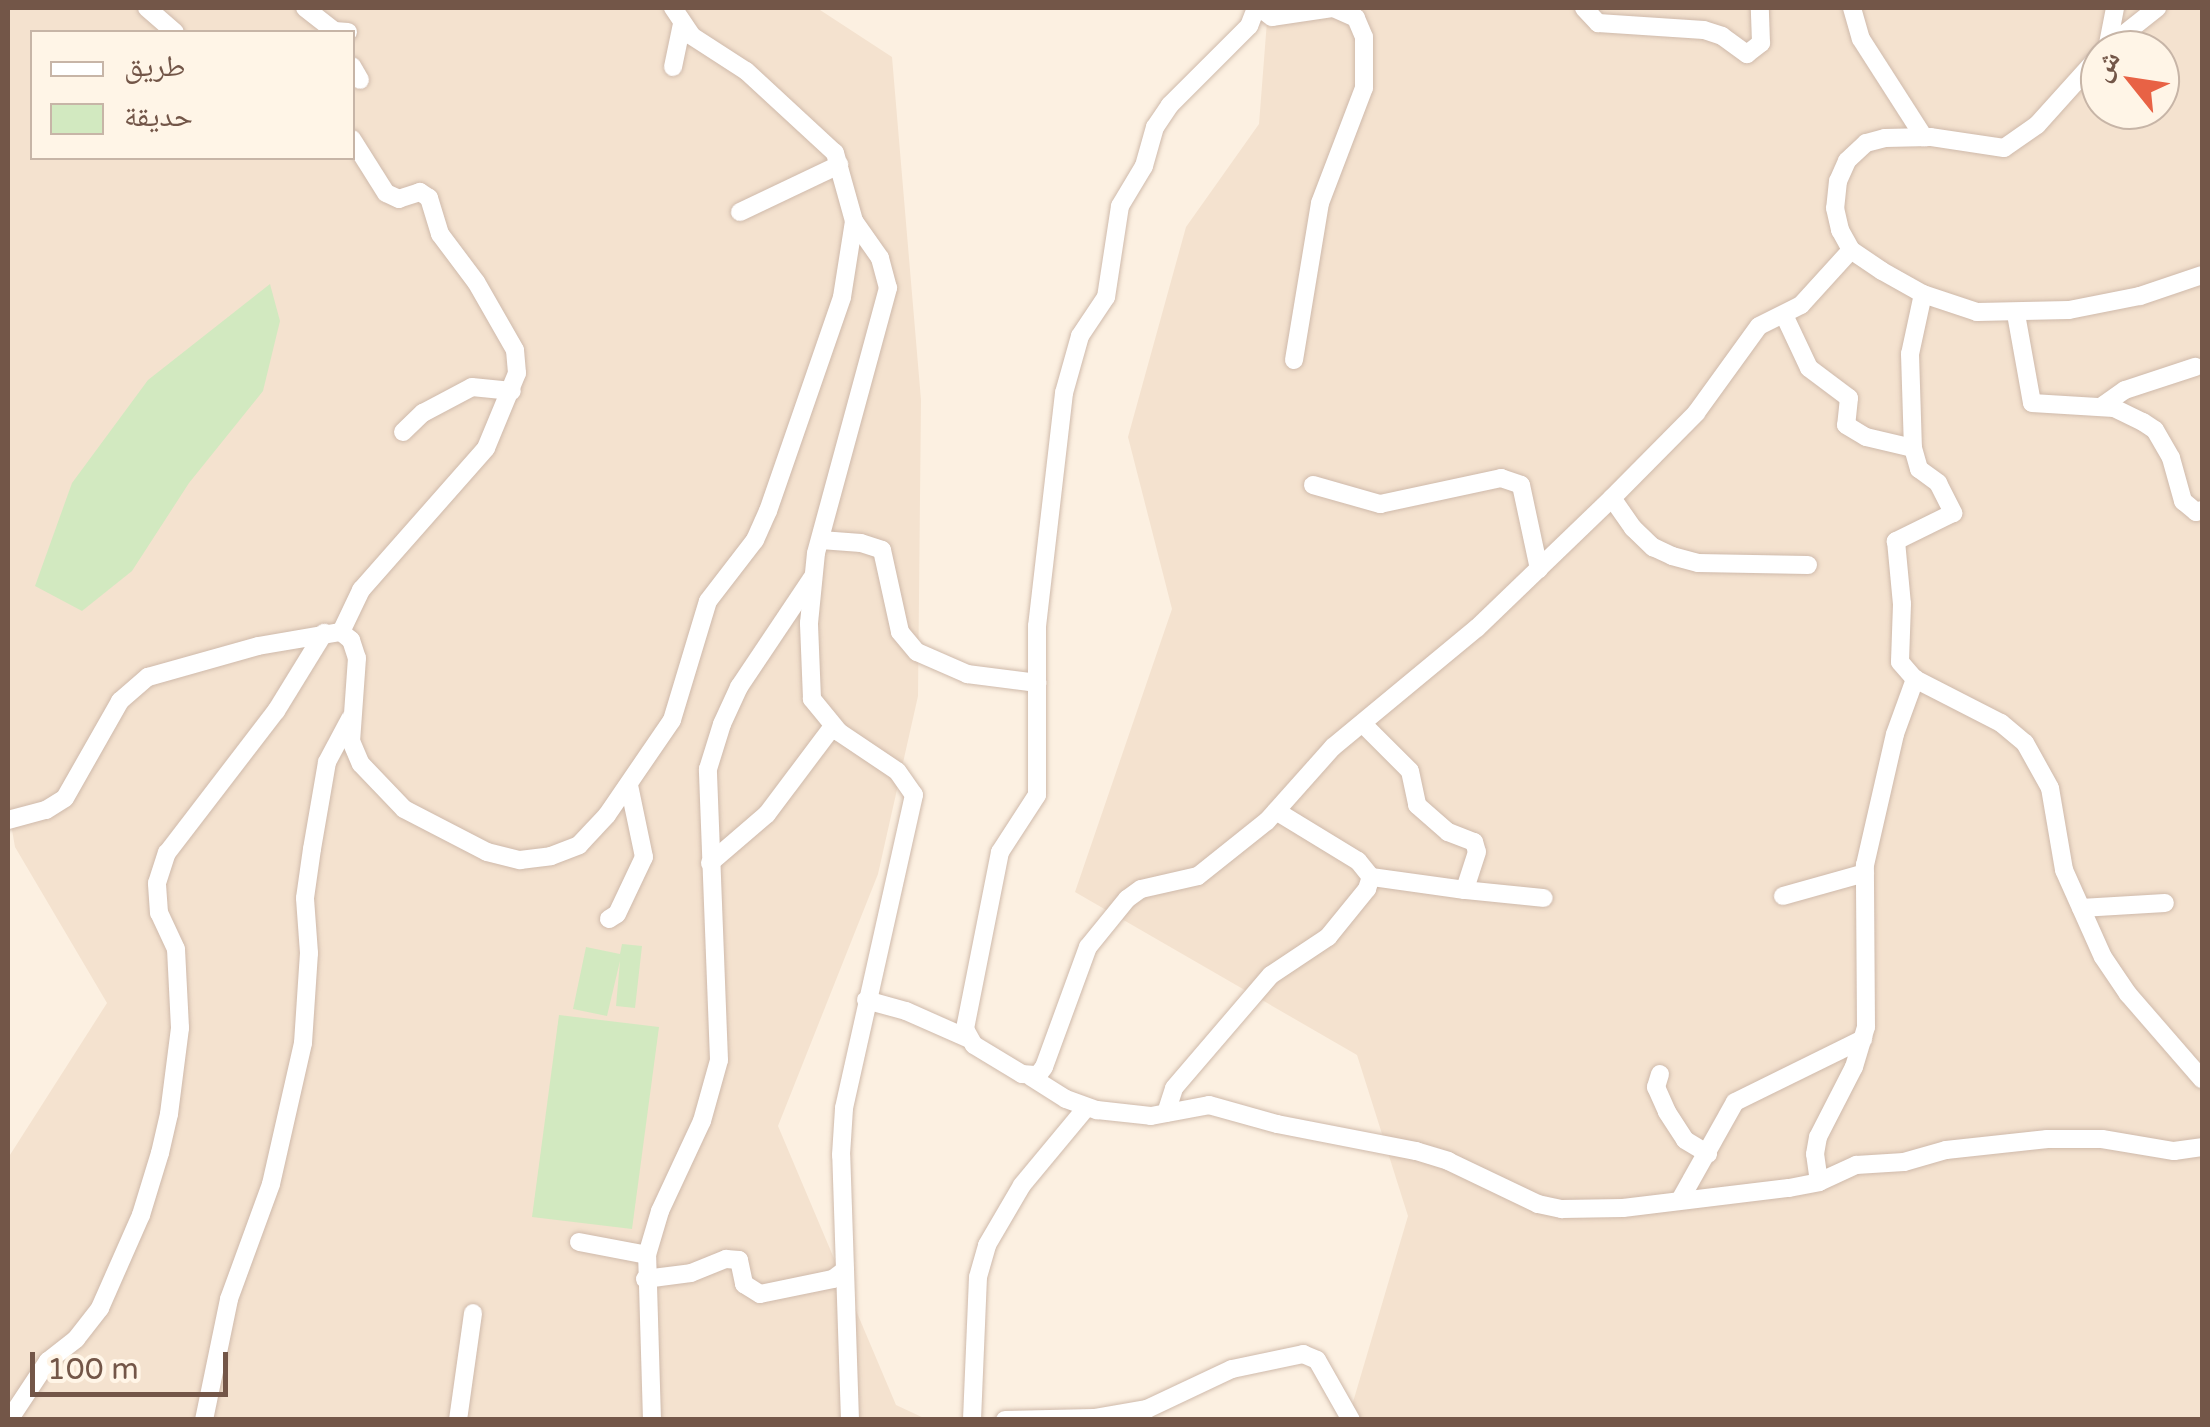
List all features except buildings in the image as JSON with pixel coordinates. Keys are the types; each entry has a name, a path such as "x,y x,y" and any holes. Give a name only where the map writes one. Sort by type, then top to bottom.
{"street":[{"path":"147,8 173,30"},
{"path":"306,8 342,30"},
{"path":"967,1038 967,1017 1000,852 1037,795 1042,564 1064,393 1080,336 1106,297 1120,206 1144,166 1160,117 1249,26 1258,8 1272,17 1334,8 1356,18 1364,37 1364,88 1320,203 1294,360"},
{"path":"1584,8 1598,22 1704,30 1722,36 1747,54 1760,43 1760,8"},
{"path":"1852,8 1861,39 1924,137"},
{"path":"2129,30 2157,8"},
{"path":"672,67 678,16"},
{"path":"678,16 702,44 762,84 824,140 839,165 854,221 880,258 888,288 820,540 809,623 812,699 833,726 897,771 914,796 844,1108 850,1420"},
{"path":"2080,77 2037,125 2004,148 1924,137 1885,138 1866,144 1847,161 1835,208 1850,250 1922,294 1977,312 2069,310 2140,296 2202,275"},
{"path":"9,1420 48,1360 76,1340 100,1308 141,1215 160,1153 170,1114 180,1028 176,949 159,913 157,883 167,853 276,711 361,590 486,448 518,373 514,350 476,282 440,234 429,198 420,192 399,199 386,193 355,145"},
{"path":"740,212 839,165"},
{"path":"8,820 32,815 65,798 120,701 148,677 333,632 351,640 357,658 350,719 352,741 362,764 389,796 445,833 499,857 535,860 579,845 629,785 677,709 702,613 715,586 755,540 768,511 837,315 854,221"},
{"path":"1030,1077 1044,1067 1088,947 1111,915 1141,889 1198,876 1276,811 1333,747 1539,569 1612,498 1696,413 1759,326 1802,305 1850,250"},
{"path":"1922,294 1910,354 1913,448 1919,469 1938,482 1953,513 1896,540 1902,604 1900,662 1915,679 2001,723 2025,743 2054,801 2064,870 2111,972 2202,1079"},
{"path":"2016,314 2032,403 2102,406 2155,430 2171,458 2182,502 2196,512 2202,510"},
{"path":"1784,317 1809,368 1850,398 1846,425 1866,438 1913,448"},
{"path":"2102,406 2125,390 2195,366"},
{"path":"404,432 423,413 472,387 512,391"},
{"path":"1313,485 1380,504 1501,478 1521,485 1539,569"},
{"path":"1612,498 1633,528 1653,547 1672,556 1698,562 1808,565"},
{"path":"820,540 861,543 882,550 900,632 918,652 968,674 1037,683"},
{"path":"652,1420 644,1279 647,1255 660,1211 702,1122 718,1060 706,792 722,724 740,687 813,576"},
{"path":"1820,1182 1815,1154 1818,1137 1854,1068 1864,1038 1869,928 1865,873 1895,734 1915,679"},
{"path":"204,1420 229,1300 272,1184 303,1043 310,953 304,912 312,849 327,762 350,719"},
{"path":"1363,724 1410,771 1416,806 1448,832 1474,842 1477,852 1465,890"},
{"path":"710,863 767,814 833,726"},
{"path":"609,919 618,914 644,857 629,785"},
{"path":"1276,811 1358,861 1371,877 1544,898"},
{"path":"1784,896 1865,873"},
{"path":"1166,1114 1169,1098 1184,1075 1271,975 1328,937 1357,904 1371,877"},
{"path":"2081,908 2165,903"},
{"path":"866,1000 906,1011 967,1038 1086,1108 1130,1116 1210,1105 1277,1124 1448,1160 1550,1207 1623,1208 1820,1182 1856,1165 1904,1162 1946,1150 2047,1139 2102,1139 2174,1151 2202,1147"},
{"path":"1680,1200 1734,1102 1864,1038"},
{"path":"1660,1074 1656,1087 1667,1112 1686,1140 1708,1154"},
{"path":"972,1420 978,1278 987,1245 1022,1184 1086,1108"},
{"path":"579,1242 647,1255"},
{"path":"644,1279 691,1274 726,1258 739,1260 744,1284 760,1294 834,1279 845,1270"},
{"path":"458,1420 474,1313"},
{"path":"1005,1420 1094,1418 1147,1408 1232,1369 1303,1354 1318,1360 1351,1420"}],"shaded area":[{"path":"8,8 817,8 892,57 921,400 918,696 878,874 778,1126 896,1405 926,1419 8,1419 8,1158 107,1003 15,847 8,807"},
{"path":"1268,8 2202,8 2202,1419 1348,1419 1408,1216 1357,1055 1075,892 1172,609 1128,437 1186,227 1259,124"}],"green space":[{"path":"270,284 280,321 263,391 189,483 132,571 82,611 35,586 72,483 148,380"},
{"path":"622,944 642,946 635,1008 616,1006 620,961 607,1016 573,1009 586,947 620,954"},
{"path":"559,1015 659,1027 632,1229 532,1217"}]}
